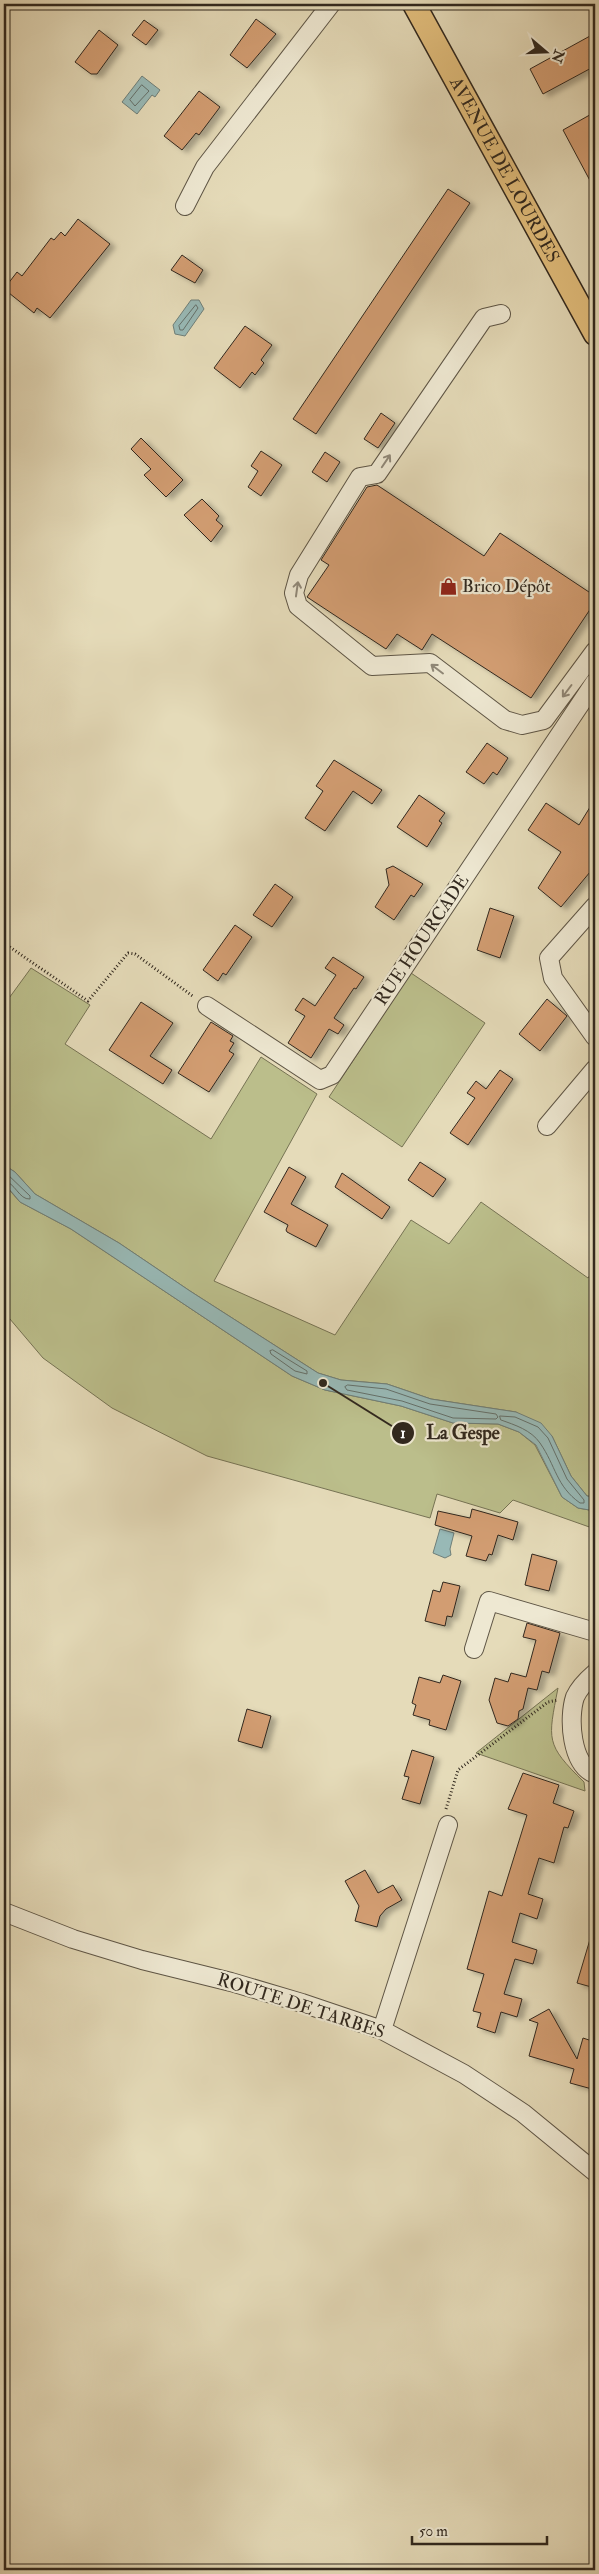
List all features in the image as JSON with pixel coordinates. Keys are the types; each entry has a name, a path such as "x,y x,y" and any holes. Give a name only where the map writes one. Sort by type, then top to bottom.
{"main road":[{"name":"AVENUE DE LOURDES","path":"414,4 595,334"}],"street":[{"path":"185,206 205,167 331,4"},
{"path":"501,314 484,318 377,474 360,477 299,575 294,593 298,606 372,666 430,663 505,720 522,725 544,720 595,651"},
{"name":"RUE HOURCADE","path":"207,1006 320,1080 332,1075 595,682"},
{"path":"595,906 549,958 553,978 595,1037"},
{"path":"547,1126 595,1069"},
{"path":"474,1649 489,1601 595,1632"},
{"path":"595,1673 588,1679 576,1696 573,1741 579,1758 595,1774"},
{"path":"382,2030 448,1825"},
{"name":"ROUTE DE TARBES","path":"4,1912 99,1947 276,1995 382,2030 464,2074 593,2163"}],"path":[{"path":"4,944 88,1001 128,953 136,954 207,1006"},
{"path":"448,1825 443,1817 458,1770 548,1702 576,1696"}],"green space":[{"path":"31,968 90,1005 65,1044 211,1139 261,1057 317,1094 214,1281 335,1335 411,1220 449,1244 481,1202 588,1278 595,1268 595,1497 587,1496 571,1476 552,1436 516,1412 431,1399 387,1384 341,1380 318,1373 119,1243 35,1194 15,1172 4,1165 4,1005"},
{"path":"411,973 485,1023 402,1147 329,1097"},
{"path":"4,1184 20,1202 71,1229 292,1376 325,1390 401,1406 453,1423 498,1424 519,1432 535,1445 562,1497 578,1508 595,1511 595,1529 513,1500 500,1513 437,1494 430,1518 207,1456 112,1408 43,1358 4,1312"},
{"path":"558,1688 552,1719 553,1740 562,1759 584,1782 585,1791 476,1753"}],"water":[{"path":"142,76 160,90 155,97 152,95 137,114 122,102"},
{"path":"191,300 199,300 204,309 185,336 175,334 173,325"},
{"path":"4,1165 15,1172 35,1194 119,1243 318,1373 341,1380 387,1384 431,1399 516,1412 541,1423 552,1436 571,1476 587,1496 595,1497 595,1511 578,1508 562,1497 536,1445 519,1432 498,1424 453,1423 401,1406 325,1390 292,1376 71,1229 20,1202 4,1183"},
{"path":"440,1529 454,1533 450,1549 451,1555 445,1558 433,1553"}],"building":[{"path":"256,19 276,34 247,68 230,55"},
{"path":"144,20 158,30 146,45 132,35"},
{"path":"99,30 118,45 97,74 91,74 75,62"},
{"path":"590,36 595,47 595,66 543,94 530,69"},
{"path":"199,91 220,107 199,135 196,133 182,150 164,136"},
{"path":"595,112 595,190 563,130"},
{"path":"448,189 470,203 316,434 293,419"},
{"path":"78,219 110,244 50,318 37,308 34,313 4,289 17,272 22,276 51,238 54,240 61,232 65,236"},
{"path":"182,255 203,270 195,283 171,270"},
{"path":"245,326 272,345 261,360 264,363 255,375 252,372 240,388 214,368"},
{"path":"381,413 395,423 378,448 364,439"},
{"path":"141,438 183,480 166,497 144,475 151,469 131,449"},
{"path":"261,451 282,465 261,496 248,487 258,471 251,466"},
{"path":"325,452 340,462 327,482 312,472"},
{"path":"377,485 484,556 500,533 595,596 595,602 531,698 432,634 422,650 397,634 386,649 307,597 329,565 321,560 367,487"},
{"path":"202,499 219,516 216,520 223,526 211,542 184,515"},
{"path":"487,743 508,758 497,775 493,772 484,784 466,772"},
{"path":"334,760 382,790 372,804 353,791 325,831 305,818 323,791 316,786"},
{"path":"419,795 445,813 439,821 442,823 427,847 397,827"},
{"path":"595,799 595,866 561,907 538,888 561,852 528,830 546,803 579,825"},
{"path":"393,866 423,884 414,897 411,895 394,920 375,907 389,885 386,869"},
{"path":"275,884 293,897 272,927 253,915"},
{"path":"490,908 514,916 500,958 477,950"},
{"path":"235,925 252,937 226,975 223,973 218,981 203,970"},
{"path":"333,957 364,977 356,989 354,988 334,1018 344,1025 338,1034 329,1029 311,1058 288,1043 305,1016 295,1010 303,998 315,1006 336,975 325,968"},
{"path":"547,999 567,1016 540,1051 519,1034"},
{"path":"141,1002 173,1023 150,1056 172,1070 163,1084 109,1050"},
{"path":"211,1022 233,1036 230,1041 234,1043 229,1051 234,1054 209,1092 178,1073"},
{"path":"500,1070 513,1079 468,1145 450,1133 475,1098 467,1093 476,1081 486,1089"},
{"path":"420,1162 446,1179 433,1197 408,1180"},
{"path":"289,1167 306,1177 291,1204 328,1225 316,1247 287,1232 288,1225 264,1212"},
{"path":"342,1173 390,1207 382,1219 335,1187"},
{"path":"472,1509 518,1522 513,1540 498,1535 492,1555 489,1554 486,1561 466,1556 472,1536 435,1525 438,1511 470,1518"},
{"path":"532,1554 557,1561 549,1591 525,1585"},
{"path":"443,1582 460,1586 452,1617 447,1616 445,1626 425,1621 433,1590 440,1592"},
{"path":"527,1623 560,1633 549,1673 542,1671 537,1690 528,1688 523,1709 519,1711 518,1719 508,1726 497,1723 489,1700 495,1678 508,1682 511,1673 526,1677 536,1640 523,1637"},
{"path":"443,1675 461,1681 446,1730 429,1725 430,1720 413,1715 416,1705 412,1703 419,1677 440,1683"},
{"path":"247,1709 271,1716 262,1748 238,1741"},
{"path":"412,1750 434,1757 420,1804 402,1799 409,1777 404,1776"},
{"path":"523,1773 559,1785 553,1803 574,1811 568,1828 564,1827 554,1863 539,1858 528,1894 543,1899 537,1919 520,1913 512,1942 537,1950 533,1964 515,1959 504,1994 522,1999 517,2017 501,2012 495,2033 477,2027 481,2013 473,2011 484,1974 467,1969 489,1891 502,1896 527,1815 508,1809"},
{"path":"365,1870 378,1893 393,1885 402,1900 386,1909 380,1916 377,1927 355,1921 359,1906 345,1881"},
{"path":"591,1936 595,1936 595,1988 577,1983"},
{"path":"549,2009 577,2059 583,2038 595,2042 595,2079 592,2089 570,2083 574,2069 529,2056 538,2023 529,2020"}],"place":[{"name":"Brico Dépôt","path":"448,586"},
{"name":"La Gespe","path":"323,1383"}]}
